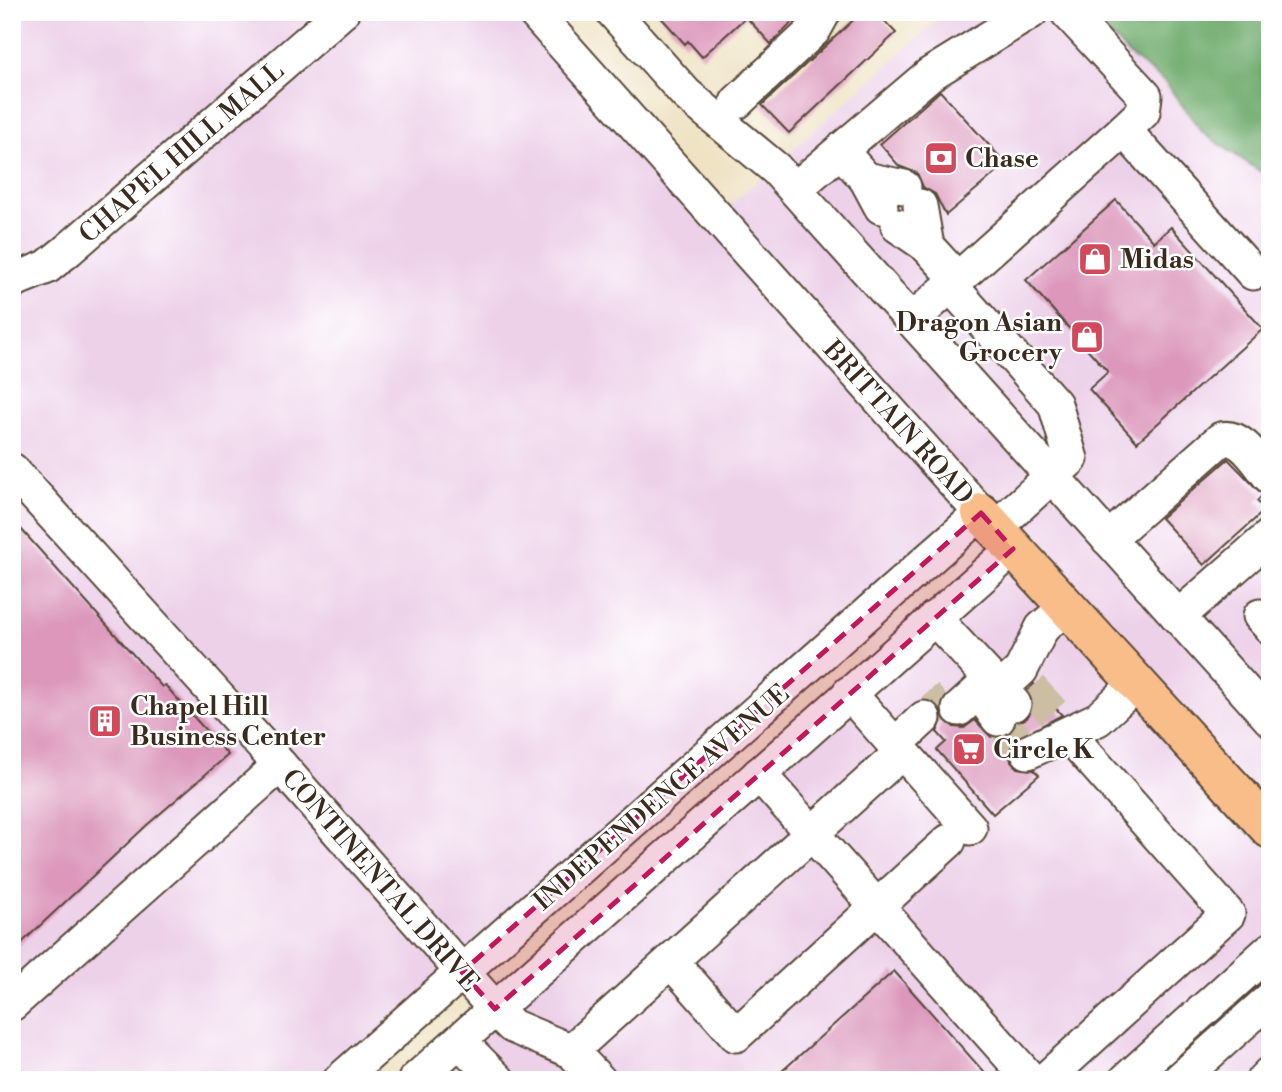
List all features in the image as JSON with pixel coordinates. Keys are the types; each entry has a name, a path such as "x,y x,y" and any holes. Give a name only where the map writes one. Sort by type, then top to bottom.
{"main road":[{"name":"BRITTAIN ROAD","path":"996,530 1270,828"}],"street":[{"name":"CHAPEL HILL MALL","path":"12,281 47,267 68,250 342,12"},
{"name":"BRITTAIN ROAD","path":"534,12 996,530"},
{"path":"612,12 686,94 776,169 795,189 1270,719"},
{"path":"737,102 814,30 824,12"},
{"path":"795,189 929,75 1031,12"},
{"path":"912,320 1143,112 1145,96 1067,12"},
{"path":"1124,130 1253,273"},
{"path":"841,150 927,246 954,283 1055,404 1071,459 996,530"},
{"path":"1108,539 1221,439 1230,437 1239,441 1270,477"},
{"name":"CONTINENTAL DRIVE","path":"12,470 280,765 495,1009 512,1026 571,1051 599,1080"},
{"name":"INDEPENDENCE AVENUE","path":"415,1080 934,618 996,530"},
{"name":"INDEPENDENCE AVENUE","path":"340,1080 462,972 996,530"},
{"path":"1178,617 1270,536"},
{"path":"571,1051 942,713 1004,689 1042,628 1065,608"},
{"path":"934,618 1004,689"},
{"path":"1045,1080 1228,914 1054,737 1097,719 1136,684"},
{"path":"671,961 736,1035 959,834 901,751 849,693"},
{"path":"12,1004 280,765"},
{"path":"759,774 1031,1080"},
{"path":"1126,1080 1270,950"},
{"path":"1180,1080 1270,999"},
{"path":"459,1041 498,1080"},
{"path":"1263,1080 1270,1073"}],"highlighted area":[{"path":"981,513 1013,549 495,1009 462,972"}],"shaded area":[{"path":"12,12 534,12 717,217 947,12 1090,12 1128,54 1165,82 1203,133 1264,174 1270,184 1270,1080 415,1080 1012,549 981,514 340,1080 12,1080"}],"green space":[{"path":"1090,12 1270,12 1270,184 1264,174 1203,133 1165,82 1128,54"}],"building":[{"path":"656,12 802,12 771,44 746,17 702,57 688,41 685,44"},
{"path":"862,12 876,12 896,33 789,133 762,105"},
{"path":"940,91 1006,164 946,215 935,194 923,187 917,173 899,166 880,144"},
{"path":"1116,200 1154,242 1171,227 1263,329 1137,442 1089,389 1108,372 1026,280"},
{"path":"1228,459 1263,495 1257,501 1265,510 1204,565 1161,518"},
{"name":"Chapel Hill Business Center","path":"12,519 162,687 165,685 228,755 147,825 12,952"},
{"path":"1034,684 1062,715 1013,741 1009,750 1011,761 1018,768 1034,770 1039,775 993,814 937,750 946,742 937,732 943,718 954,727 964,728 975,720 991,737 1009,735 1016,723 1027,718 1032,710 1033,700 1028,691"},
{"path":"894,971 991,1080 772,1080"}],"tunnel":[{"path":"1031,688 1061,721"},
{"path":"924,718 948,697"},
{"path":"998,719 1028,752"}],"place":[{"name":"Chase","path":"941,158"},
{"name":"Midas","path":"1095,259"},
{"name":"Dragon Asian Grocery","path":"1087,337"},
{"name":"Chapel Hill Business Center","path":"105,721"},
{"name":"Circle K","path":"969,749"}]}
